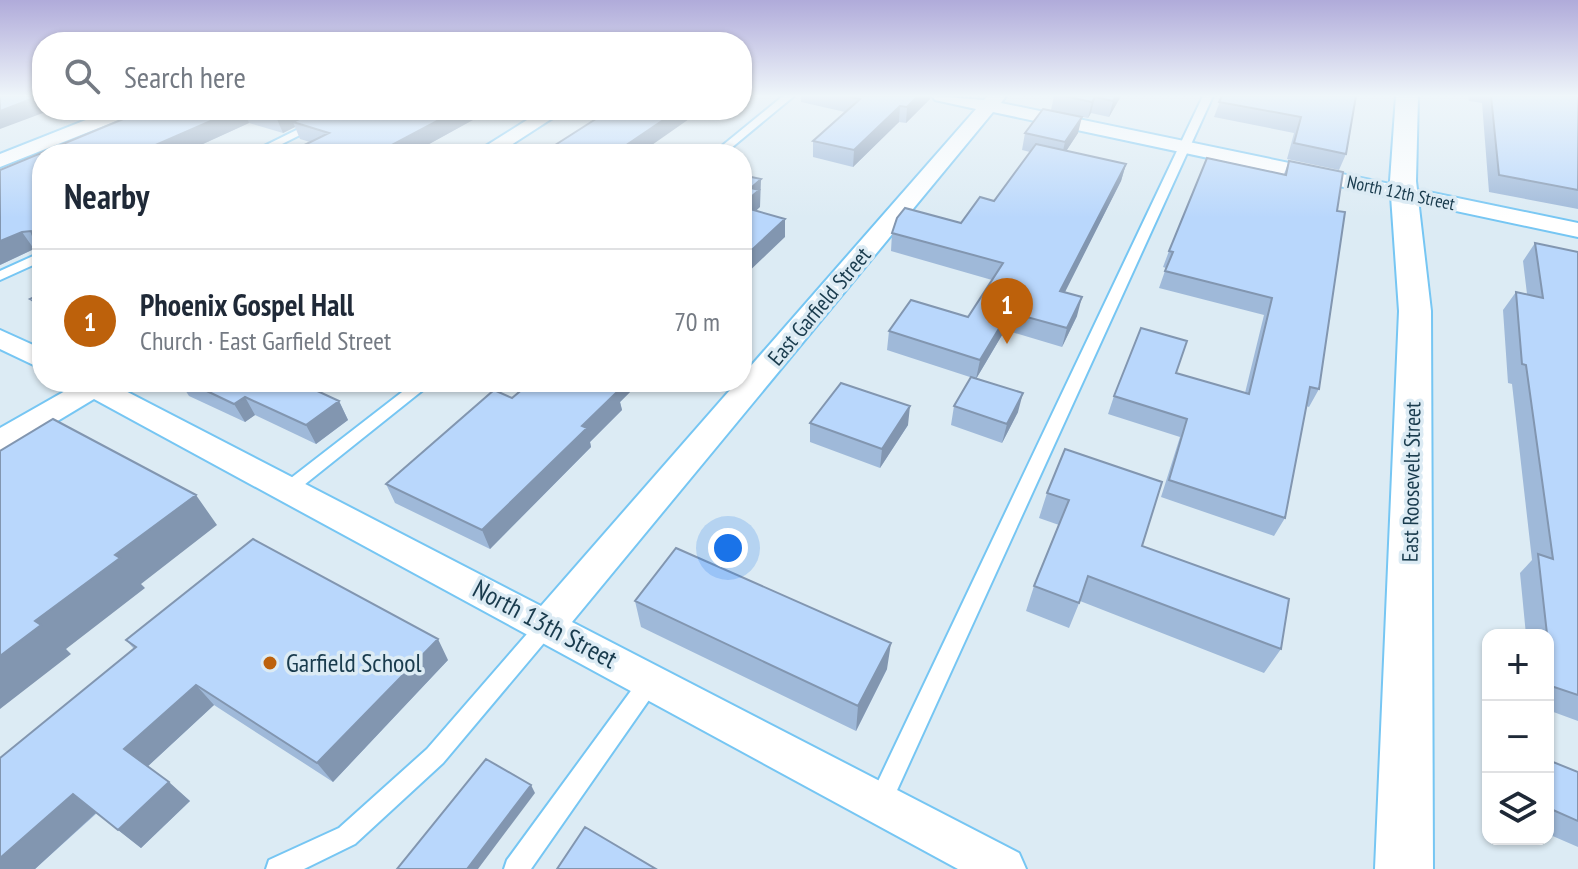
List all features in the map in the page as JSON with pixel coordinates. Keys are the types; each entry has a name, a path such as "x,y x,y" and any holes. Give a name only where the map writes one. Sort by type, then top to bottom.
{"street":[{"name":"East Garfield Street","path":"752,384 963,137"},
{"name":"North 12th Street","path":"1138,137 1578,230"},
{"name":"East Roosevelt Street","path":"1404,869 1415,311 1404,193 1406,137"},
{"path":"0,161 32,148"},
{"path":"0,338 32,355"},
{"path":"0,442 81,392"},
{"name":"North 13th Street","path":"109,392 1003,869"},
{"name":"East Garfield Street","path":"547,625 745,392"}],"lane":[{"path":"879,803 1190,137"},
{"path":"0,276 32,261"},
{"path":"288,489 412,392"},
{"path":"278,869 347,836 435,756 547,625"},
{"path":"516,869 651,680"}],"building":[{"path":"81,137 175,137 158,144 63,144"},
{"path":"322,137 408,137 394,144 306,144"},
{"path":"568,137 639,137 628,144 557,144"},
{"path":"818,137 868,137 854,150 813,141"},
{"path":"1041,137 1069,137 1065,142"},
{"path":"1296,137 1349,137 1346,154 1294,143"},
{"path":"1495,137 1578,137 1578,190 1499,175"},
{"path":"1036,144 1126,164 1060,291 1082,297 1067,328 1009,312 980,360 889,331 911,300 968,317 1003,263 892,233 897,218 905,208 961,223 980,197 994,201"},
{"path":"32,157 32,234 22,232 0,241 0,170"},
{"path":"1207,158 1286,175 1289,161 1343,172 1337,211 1345,212 1319,389 1310,387 1285,518 1169,480 1187,419 1114,396 1141,328 1187,341 1176,373 1249,394 1272,298 1165,271 1173,252 1169,251"},
{"path":"752,177 761,179 752,187"},
{"path":"752,210 785,219 752,250"},
{"path":"1535,243 1578,252 1578,695 1554,687 1554,629 1546,629 1538,554 1553,559 1526,365 1522,364 1516,292 1543,298"},
{"path":"971,377 1023,393 1007,424 954,406"},
{"path":"841,383 910,406 882,449 810,423"},
{"path":"209,392 320,392 339,401 306,425 245,397 234,404"},
{"path":"492,392 512,398 519,392 617,392 582,426 587,428 482,530 386,484"},
{"path":"53,419 196,495 115,555 120,558 35,621 41,625 0,656 0,451"},
{"path":"1065,449 1162,482 1142,546 1289,599 1281,649 1088,576 1079,603 1034,586 1069,500 1047,493"},
{"path":"253,539 438,639 317,763 196,685 124,749 169,782 118,830 73,794 0,858 0,758 136,647 126,640"},
{"path":"676,548 891,643 858,706 635,601"},
{"path":"486,759 531,785 467,869 397,869"},
{"path":"1554,762 1578,772 1578,821 1554,810"},
{"path":"585,827 656,869 557,869"}],"place":[{"name":"Phoenix Gospel Hall","path":"1007,344"},
{"name":"Garfield School","path":"270,663"}]}
